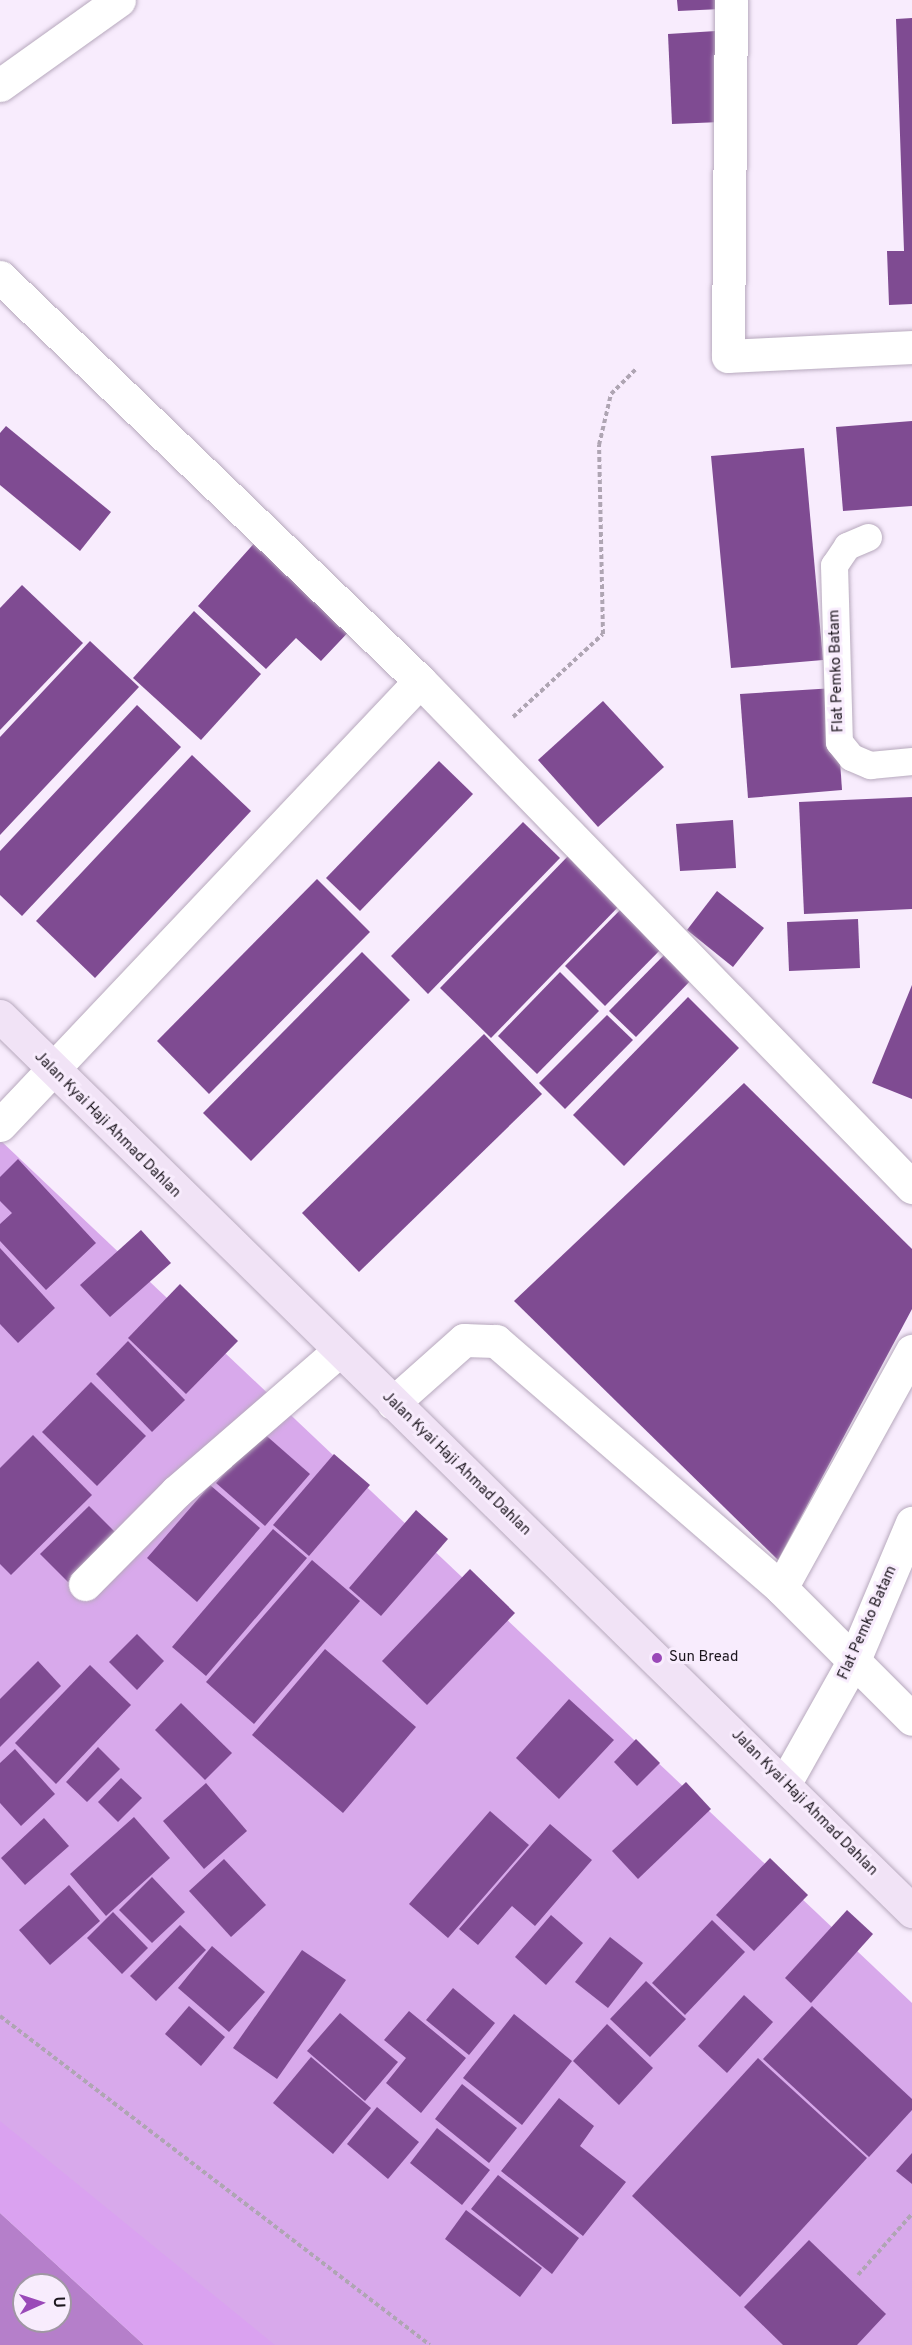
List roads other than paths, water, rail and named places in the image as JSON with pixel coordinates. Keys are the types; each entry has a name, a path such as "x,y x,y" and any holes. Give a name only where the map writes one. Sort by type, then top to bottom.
{"main road":[{"name":"Jalan Kyai Haji Ahmad Dahlan","path":"2,1021 784,1783 912,1911"}],"street":[{"path":"0,85 119,0"},
{"path":"731,0 728,357 912,347"},
{"path":"0,277 420,681 912,1186"},
{"path":"0,1125 420,681"},
{"path":"393,1403 464,1340 496,1341 781,1588 912,1719"},
{"path":"85,1584 176,1492 339,1351"},
{"path":"781,1588 912,1351"},
{"name":"Flat Pemko Batam","path":"784,1783 854,1660 912,1523"}],"lane":[{"name":"Flat Pemko Batam","path":"868,537 848,546 834,565 839,742 851,757 870,765 912,761"}],"place":[{"name":"Sun Bread","path":"657,1658"}]}
